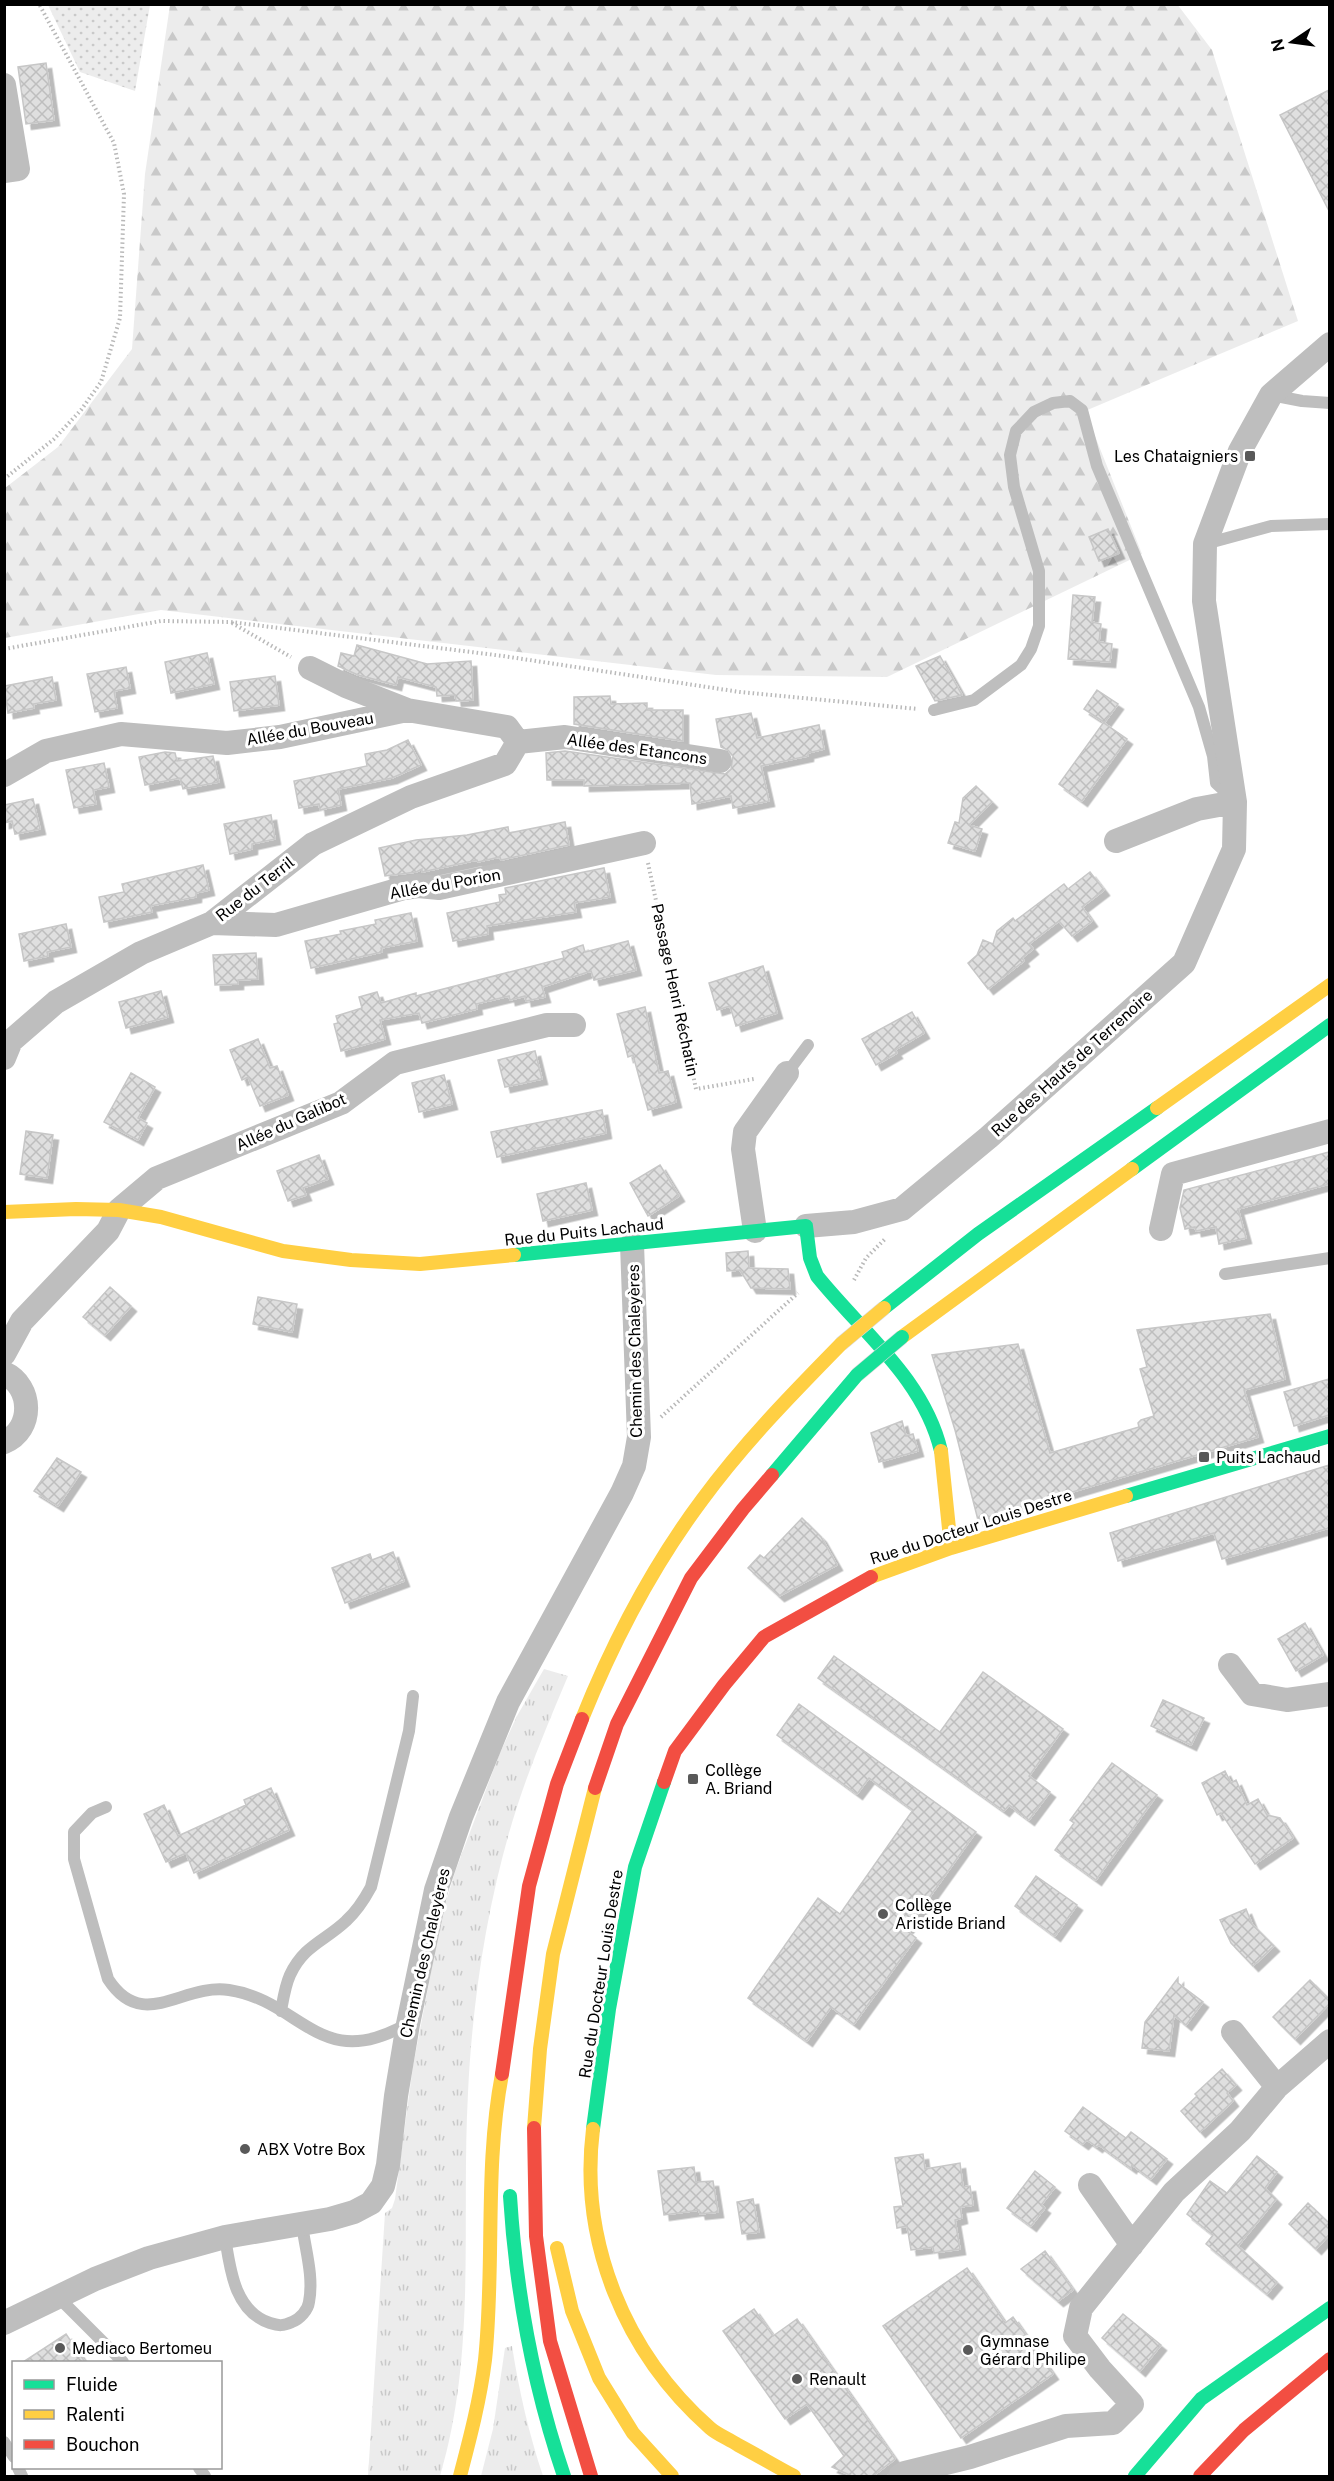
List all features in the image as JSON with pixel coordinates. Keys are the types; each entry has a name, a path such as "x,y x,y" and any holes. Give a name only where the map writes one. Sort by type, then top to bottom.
{"main road":[{"path":"460,2476 476,2417 486,2345 494,2123 507,2045 519,1939 533,1865 556,1782 586,1707 663,1556 754,1435 841,1344 978,1234 1329,985"},
{"path":"591,2476 550,2341 536,2235 534,2125 540,2049 553,1954 592,1797 617,1724 691,1578 743,1509 857,1375 902,1337 1329,1025"},
{"name":"Rue du Puits Lachaud","path":"4,1212 119,1210 152,1216 283,1251 373,1263 420,1264 632,1245 806,1226"},
{"path":"806,1226 810,1258 817,1276 917,1394 933,1422 940,1453 951,1548"},
{"name":"Rue du Docteur Louis Destre","path":"794,2476 712,2430 670,2388 642,2349 613,2294 598,2242 590,2193 591,2148 609,2009 634,1867 675,1751 724,1685 764,1637 862,1580 951,1548 1329,1436"},
{"path":"507,2045 508,2146"},
{"path":"540,2049 549,2184"},
{"path":"509,2180 512,2238 529,2347 550,2440 564,2476"},
{"path":"554,2229 572,2311 599,2378 633,2433 672,2476"},
{"path":"1135,2476 1201,2399 1329,2308"},
{"path":"1200,2476 1244,2430 1329,2359"}],"street":[{"path":"4,85 18,169 4,171"},
{"name":"Rue des Hauts de Terrenoire","path":"806,1226 854,1222 902,1209 989,1137 1184,963 1234,849 1235,801 1204,601 1205,544 1240,451 1271,395 1329,344"},
{"name":"Allée du Bouveau","path":"310,668 346,686 407,710 507,727 518,742"},
{"name":"Allée du Bouveau","path":"4,775 46,750 121,734 227,743 280,737 407,710"},
{"name":"Allée des Etancons","path":"518,742 565,737 720,761"},
{"name":"Rue du Terril","path":"4,1058 11,1041 56,1002 141,953 212,922 313,844 411,797 505,764 518,742"},
{"path":"1116,841 1197,809 1235,801"},
{"name":"Allée du Porion","path":"212,922 276,925 404,888 418,886 439,888 644,843"},
{"name":"Allée du Galibot","path":"4,1354 22,1321 108,1231 119,1210 157,1178 341,1104 395,1063 547,1025 574,1025"},
{"path":"755,1231 743,1149 745,1132 787,1073"},
{"path":"1161,1228 1173,1174 1329,1131"},
{"name":"Chemin des Chaleyères","path":"4,2323 57,2296 149,2258 186,2246 330,2219 354,2212 372,2203 383,2186 408,2024 436,1890 461,1817 508,1702 622,1494 634,1466 639,1437 632,1245"},
{"path":"4,1373 18,1383 25,1394 27,1407 25,1420 19,1431 4,1442"},
{"path":"1230,1665 1252,1694 1287,1700 1329,1694"},
{"path":"1233,2032 1277,2087"},
{"path":"900,2476 1066,2427 1113,2423 1132,2404 1100,2369 1076,2336 1080,2308 1174,2192 1240,2131 1277,2087 1329,2041"},
{"path":"1090,2185 1132,2245"}],"lane":[{"path":"1271,395 1329,403"},
{"path":"934,710 974,700 1021,665 1031,649 1039,626 1039,571 1014,487 1010,455 1016,431 1034,412 1053,403 1070,401 1082,410 1097,466 1199,706 1213,756 1216,783 1235,801"},
{"path":"1205,544 1271,526 1329,524"},
{"path":"787,1073 808,1045"},
{"path":"1225,1274 1329,1258"},
{"path":"281,2012 289,1977 301,1957 322,1938 345,1923 361,1906 370,1887 409,1731 413,1696"},
{"path":"105,1807 92,1813 74,1832 74,1859 108,1979 116,1990 129,2001 145,2005 194,1993 228,1990 254,1997 316,2033 345,2042 368,2041 408,2024"},
{"path":"225,2237 237,2290 248,2309 264,2321 282,2326 298,2320 309,2305 311,2281 302,2224"},
{"path":"57,2296 122,2361"}],"path":[{"path":"4,479 54,439 81,410 101,382 120,318 124,194 114,143 39,4"},
{"path":"4,649 161,621 231,622 503,656 740,692 934,710"},
{"path":"231,622 310,668"},
{"name":"Passage Henri Réchatin","path":"644,843 696,1089 787,1073"},
{"path":"841,1305 866,1258 892,1231 902,1209"},
{"path":"639,1437 817,1276"}],"green space":[{"path":"1177,4 1212,50 1298,321 1085,411 1142,554 887,677 716,675 161,610 5,638 5,488 58,447 132,349 145,174 170,5"},
{"path":"48,5 150,5 135,91 80,72"},
{"path":"544,1669 568,1676 528,1774 509,1833 493,1897 476,1995 466,2141 463,2334 452,2429 440,2476 368,2476 385,2213 392,2208 395,2199 413,2066 442,1915 455,1872 499,1755 517,1716"},
{"path":"512,2346 525,2412 543,2476 481,2476 493,2429 505,2348"}],"building":[{"path":"46,63 54,120 26,124 18,67"},
{"path":"1329,90 1329,211 1280,115"},
{"path":"1108,529 1119,553 1099,561 1089,537"},
{"path":"1073,595 1095,597 1092,622 1101,624 1099,642 1112,644 1110,662 1068,659"},
{"path":"357,645 427,664 471,661 473,700 456,701 455,695 437,696 436,687 398,677 396,685 358,675 338,666 341,653 354,656"},
{"path":"207,653 214,684 171,693 165,662"},
{"path":"940,656 962,695 935,701 916,666"},
{"path":"126,667 130,688 114,691 117,708 95,712 87,674"},
{"path":"275,676 279,705 234,711 230,682"},
{"path":"52,677 56,700 33,704 34,708 8,713 4,686"},
{"path":"1097,690 1118,704 1104,723 1127,739 1082,801 1059,784 1104,722 1084,709"},
{"path":"610,696 611,704 647,703 647,710 683,710 683,741 574,724 574,697"},
{"path":"751,713 757,738 819,725 824,749 808,753 808,756 761,766 769,801 733,808 731,796 692,804 690,783 584,786 584,780 547,780 546,753 565,751 725,774 731,769 733,756 721,747 716,719"},
{"path":"408,740 421,765 392,778 338,789 341,805 320,810 319,804 299,808 294,781 367,766 365,754 387,750"},
{"path":"165,752 175,753 177,761 213,756 219,782 183,789 180,778 145,785 139,757"},
{"path":"104,763 109,787 93,790 96,804 74,808 66,770"},
{"path":"976,786 992,802 969,825 982,829 975,851 948,843 955,822 959,823 963,798"},
{"path":"33,799 40,829 15,834 12,821 4,823 4,805"},
{"path":"271,815 275,839 252,844 252,849 230,854 224,824"},
{"path":"565,822 569,845 501,860 500,857 478,862 477,860 422,872 422,869 416,872 385,876 379,848 416,840 467,835 508,827 509,833"},
{"path":"203,865 209,890 196,893 196,897 150,906 152,912 104,922 99,897 124,892 122,884"},
{"path":"604,868 610,897 574,903 576,912 487,926 488,934 453,941 447,913 500,902 499,895 506,894 505,888"},
{"path":"1090,872 1104,890 1082,907 1092,921 1072,936 1059,921 1029,944 1033,949 1022,958 1024,961 988,989 968,963 977,955 983,940 993,944 997,931 1013,918 1015,921 1064,884 1068,889"},
{"path":"411,913 417,941 381,948 382,952 311,968 305,941 376,924 375,920"},
{"path":"66,924 71,947 47,952 48,956 24,961 19,934"},
{"path":"628,941 636,970 594,980 591,971 542,987 545,997 526,1001 525,996 510,1000 509,996 476,1004 477,1009 422,1023 419,1013 380,1020 385,1039 341,1051 334,1024 338,1023 336,1016 362,1008 359,997 377,992 381,1003 416,993 416,996 564,958 562,952 583,945 585,952"},
{"path":"256,953 258,979 238,980 238,984 215,985 213,955"},
{"path":"763,966 777,1013 736,1026 730,1006 717,1010 709,983"},
{"path":"161,991 168,1017 126,1028 119,1002"},
{"path":"645,1007 659,1073 668,1071 676,1102 648,1110 633,1055 628,1057 617,1014"},
{"path":"912,1012 924,1033 895,1050 897,1053 876,1065 862,1039"},
{"path":"258,1039 270,1068 277,1066 288,1095 260,1106 248,1077 242,1080 230,1050"},
{"path":"535,1051 542,1079 505,1087 498,1060"},
{"path":"131,1073 155,1087 138,1118 147,1123 138,1140 104,1122"},
{"path":"444,1075 452,1104 419,1112 412,1083"},
{"path":"602,1110 606,1133 497,1157 491,1132"},
{"path":"26,1131 53,1135 47,1178 20,1174"},
{"path":"1329,1152 1329,1184 1238,1209 1246,1238 1219,1244 1216,1227 1196,1231 1195,1227 1185,1229 1180,1208 1184,1190"},
{"path":"319,1155 328,1179 303,1188 306,1195 288,1201 277,1171"},
{"path":"660,1165 679,1196 648,1216 630,1183"},
{"path":"586,1183 592,1210 543,1221 537,1194"},
{"path":"748,1251 749,1268 788,1269 790,1289 751,1288 740,1270 727,1271 726,1253"},
{"path":"110,1287 131,1306 105,1335 83,1317"},
{"path":"258,1297 297,1304 292,1332 253,1324"},
{"path":"1270,1314 1285,1379 1244,1390 1258,1437 978,1520 955,1430 932,1355 1018,1344 1050,1453 1139,1427 1138,1423 1141,1420 1154,1416 1140,1369 1147,1367 1137,1330"},
{"path":"1329,1379 1329,1415 1294,1426 1284,1392"},
{"path":"902,1421 906,1436 913,1434 918,1451 879,1462 871,1433"},
{"path":"57,1458 81,1472 58,1506 34,1491"},
{"path":"1329,1465 1329,1528 1222,1559 1214,1533 1118,1561 1110,1533"},
{"path":"802,1518 821,1537 837,1565 779,1596 748,1568 760,1555 764,1558"},
{"path":"393,1552 404,1581 345,1603 332,1568 370,1554 372,1560"},
{"path":"1305,1623 1323,1655 1296,1671 1278,1639"},
{"path":"834,1656 940,1732 983,1672 1063,1729 1029,1776 1050,1792 1029,1820 1009,1805 1004,1811 818,1678"},
{"path":"1163,1700 1204,1718 1191,1745 1151,1726"},
{"path":"799,1704 976,1832 906,1930 916,1938 854,2024 831,2007 807,2041 748,1998 818,1898 840,1914 913,1810 869,1778 857,1794 777,1735"},
{"path":"1112,1763 1157,1795 1096,1880 1055,1850 1074,1823 1070,1820"},
{"path":"1225,1771 1231,1783 1236,1780 1247,1805 1258,1799 1267,1815 1280,1818 1293,1838 1255,1864 1221,1813 1217,1815 1202,1783"},
{"path":"271,1788 289,1830 194,1873 186,1853 166,1862 144,1814 164,1805 178,1836 246,1805 244,1800"},
{"path":"1036,1876 1077,1905 1055,1936 1015,1906"},
{"path":"1246,1909 1252,1924 1274,1946 1253,1966 1231,1943 1220,1920"},
{"path":"1178,1978 1178,1983 1203,2002 1186,2025 1174,2015 1169,2051 1142,2048 1145,2022"},
{"path":"1310,1980 1329,1999 1329,2004 1295,2039 1273,2017"},
{"path":"1222,2069 1236,2085 1227,2093 1233,2101 1200,2132 1181,2111 1197,2096 1195,2094"},
{"path":"1083,2107 1126,2138 1131,2132 1167,2159 1151,2179 1099,2145 1097,2147 1087,2140 1083,2144 1065,2131"},
{"path":"923,2154 925,2169 960,2163 963,2187 970,2186 973,2205 960,2207 962,2218 955,2220 960,2249 934,2253 933,2247 911,2250 907,2226 897,2228 894,2207 903,2206 895,2158"},
{"path":"1257,2156 1277,2172 1265,2188 1276,2199 1238,2246 1277,2282 1267,2294 1206,2244 1213,2235 1187,2214 1210,2181 1227,2193"},
{"path":"694,2167 696,2182 713,2181 718,2212 700,2214 699,2210 664,2215 658,2171"},
{"path":"1035,2171 1055,2187 1041,2205 1045,2208 1031,2226 1007,2208"},
{"path":"753,2199 759,2232 742,2234 737,2202"},
{"path":"1308,2203 1329,2223 1329,2235 1316,2249 1289,2224"},
{"path":"1045,2251 1073,2290 1058,2301 1021,2269"},
{"name":"Gymnase Gérard Philipe","path":"967,2268 1005,2323 1013,2317 1053,2374 961,2438 883,2326"},
{"name":"Renault","path":"754,2309 773,2336 797,2319 895,2459 873,2476 852,2476 832,2467 844,2456 807,2404 785,2419 723,2331"},
{"path":"1123,2314 1161,2345 1140,2371 1102,2338"},
{"name":"Mediaco Bertomeu","path":"66,2334 84,2361 25,2361"}],"traffic: fast":[{"path":"1132,1169 1330,1025"},
{"path":"884,1308 978,1234 1157,1108"},
{"path":"514,1255 806,1226 810,1258 817,1276 906,1379 933,1425 941,1451"},
{"path":"857,1375 902,1337"},
{"path":"772,1475 857,1375"},
{"path":"1126,1496 1330,1436"},
{"path":"593,2129 609,2009 635,1867 664,1782"},
{"path":"510,2196 517,2267 528,2338 543,2407 564,2476"},
{"path":"1135,2476 1201,2399 1330,2308"}],"traffic: slow":[{"path":"1157,1108 1330,985"},
{"path":"902,1337 1132,1169"},
{"path":"4,1212 119,1210 161,1217 283,1251 351,1260 420,1264 514,1255"},
{"path":"841,1344 884,1308"},
{"path":"582,1719 620,1634 650,1578 684,1525 751,1439 841,1344"},
{"path":"941,1451 951,1548"},
{"path":"871,1577 951,1548 1126,1496"},
{"path":"534,2128 540,2049 553,1954 595,1788"},
{"path":"460,2476 478,2404 485,2360 493,2145 502,2074"},
{"path":"593,2129 591,2171 593,2213 601,2253 614,2293 632,2330 654,2366 680,2398 710,2428 794,2476"},
{"path":"557,2248 572,2311 599,2378 633,2433 672,2476"}],"traffic: jam":[{"path":"595,1788 617,1724 691,1578 772,1475"},
{"path":"664,1782 675,1751 724,1685 764,1637 871,1577"},
{"path":"502,2074 529,1886 557,1784 582,1719"},
{"path":"534,2128 536,2236 550,2341 591,2476"},
{"path":"1200,2476 1244,2430 1330,2359"}],"place":[{"name":"Les Chataigniers","path":"1250,456"},
{"name":"Puits Lachaud","path":"1204,1457"},
{"name":"Collège A. Briand","path":"693,1779"},
{"name":"Collège Aristide Briand","path":"883,1914"},
{"name":"ABX Votre Box","path":"245,2149"},
{"name":"Mediaco Bertomeu","path":"60,2348"},
{"name":"Gymnase Gérard Philipe","path":"968,2350"},
{"name":"Renault","path":"797,2379"}]}
